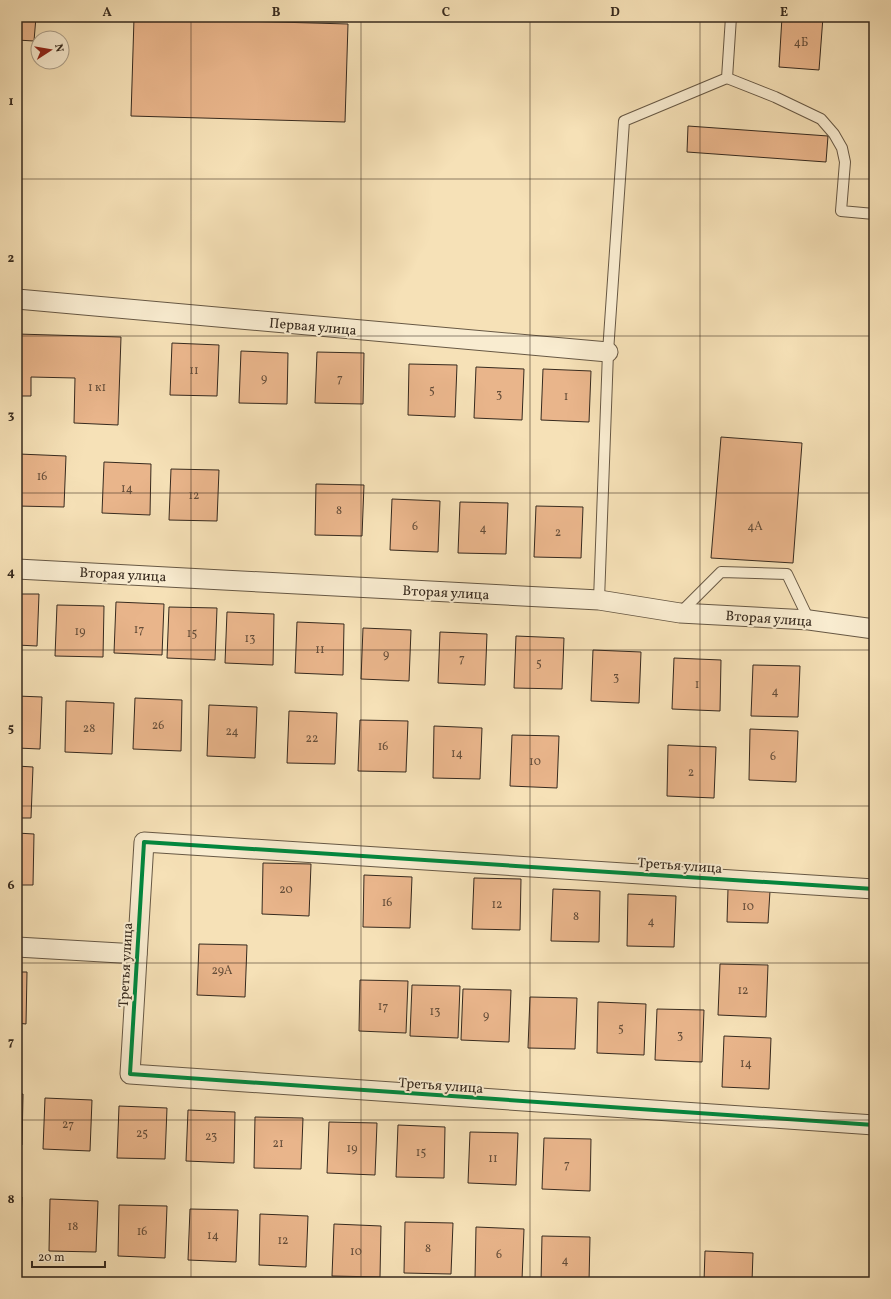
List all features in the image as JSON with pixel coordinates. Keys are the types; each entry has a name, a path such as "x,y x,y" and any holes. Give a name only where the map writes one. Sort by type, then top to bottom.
{"street":[{"name":"Первая улица","path":"17,299 608,352"},
{"name":"Вторая улица","path":"17,569 599,600 680,613 809,620 874,629"},
{"name":"Третья улица","path":"874,889 144,842 130,1074 874,1125"},
{"name":"Третья улица","path":"17,947 137,954"}],"lane":[{"path":"727,78 731,17"},
{"path":"599,600 608,352 624,121 727,78 775,97 821,119 834,134 842,148 845,162 841,210 874,214"},
{"path":"680,613 721,572 788,574 809,620"}],"building":[{"path":"17,17 36,17 35,30 30,30 30,41 17,40"},
{"path":"782,17 823,17 819,70 779,67"},
{"path":"134,18 348,24 345,122 131,116"},
{"path":"688,126 828,136 826,162 687,152"},
{"path":"17,334 121,337 118,425 74,423 75,378 31,377 31,396 17,396"},
{"path":"172,343 219,345 217,396 170,395"},
{"path":"241,351 288,353 287,404 239,403"},
{"path":"317,352 364,353 363,404 315,403"},
{"path":"409,364 457,365 455,417 408,415"},
{"path":"476,367 524,369 522,420 474,418"},
{"path":"543,369 591,371 589,422 541,420"},
{"path":"721,437 802,443 793,563 711,558"},
{"path":"19,454 66,456 64,507 17,506"},
{"path":"104,462 151,464 150,515 102,513"},
{"path":"171,469 219,470 217,521 169,520"},
{"path":"316,484 364,485 362,536 315,535"},
{"path":"392,499 440,501 438,552 390,550"},
{"path":"460,502 508,503 506,554 458,553"},
{"path":"536,506 583,507 581,558 534,557"},
{"path":"17,594 39,594 37,646 17,645"},
{"path":"116,602 164,604 162,655 114,653"},
{"path":"57,605 104,606 103,657 55,656"},
{"path":"169,607 217,608 215,660 167,658"},
{"path":"227,612 274,614 273,665 225,663"},
{"path":"297,622 344,624 343,675 295,673"},
{"path":"363,628 411,630 409,681 361,679"},
{"path":"440,632 487,634 485,685 438,683"},
{"path":"516,636 564,638 562,689 514,688"},
{"path":"593,650 641,652 639,703 591,701"},
{"path":"674,658 721,660 720,711 672,709"},
{"path":"753,665 800,666 798,717 751,716"},
{"path":"17,696 42,697 40,749 17,748"},
{"path":"135,698 182,700 181,751 133,749"},
{"path":"66,701 114,703 112,754 65,752"},
{"path":"209,705 257,707 255,758 207,756"},
{"path":"289,711 337,713 335,764 287,763"},
{"path":"360,720 408,721 406,772 358,771"},
{"path":"434,726 482,728 480,779 433,778"},
{"path":"750,729 798,731 796,782 749,780"},
{"path":"512,735 559,736 557,788 510,786"},
{"path":"668,745 716,747 714,798 667,796"},
{"path":"17,766 33,767 31,818 17,818"},
{"path":"17,833 34,834 33,885 17,885"},
{"path":"263,863 311,864 309,916 262,914"},
{"path":"364,875 412,877 410,928 363,927"},
{"path":"474,878 521,879 520,930 472,929"},
{"path":"553,889 600,891 599,942 551,941"},
{"path":"728,889 770,891 768,923 727,922"},
{"path":"628,894 676,896 674,947 627,946"},
{"path":"199,944 247,945 245,997 197,995"},
{"path":"720,964 768,965 766,1017 718,1015"},
{"path":"17,972 27,972 26,1024 17,1023"},
{"path":"360,980 408,981 406,1033 359,1031"},
{"path":"412,985 460,986 458,1038 410,1036"},
{"path":"463,989 511,990 509,1042 461,1040"},
{"path":"530,997 577,998 575,1049 528,1048"},
{"path":"598,1002 646,1004 644,1055 597,1053"},
{"path":"657,1009 704,1010 702,1062 655,1060"},
{"path":"724,1036 771,1038 769,1089 722,1087"},
{"path":"17,1094 23,1094 22,1145 17,1145"},
{"path":"45,1098 92,1100 90,1151 43,1149"},
{"path":"119,1106 167,1108 165,1159 117,1158"},
{"path":"188,1110 235,1112 234,1163 186,1161"},
{"path":"255,1117 303,1118 301,1169 254,1168"},
{"path":"329,1122 377,1123 375,1175 327,1173"},
{"path":"398,1125 445,1127 444,1178 396,1177"},
{"path":"470,1132 518,1133 516,1185 468,1183"},
{"path":"544,1138 591,1139 590,1191 542,1189"},
{"path":"17,1197 22,1197 20,1248 17,1248"},
{"path":"50,1199 98,1201 96,1252 49,1251"},
{"path":"119,1205 167,1206 165,1258 118,1256"},
{"path":"190,1209 238,1210 236,1262 188,1260"},
{"path":"260,1214 308,1216 306,1267 259,1265"},
{"path":"405,1222 453,1223 451,1274 404,1273"},
{"path":"334,1224 381,1226 380,1277 332,1276"},
{"path":"476,1227 524,1229 522,1280 475,1279"},
{"path":"542,1236 590,1237 589,1282 541,1282"},
{"path":"705,1251 753,1253 752,1282 704,1282"}],"cycle path":[{"path":"874,889 144,842 130,1074 874,1125"}]}
